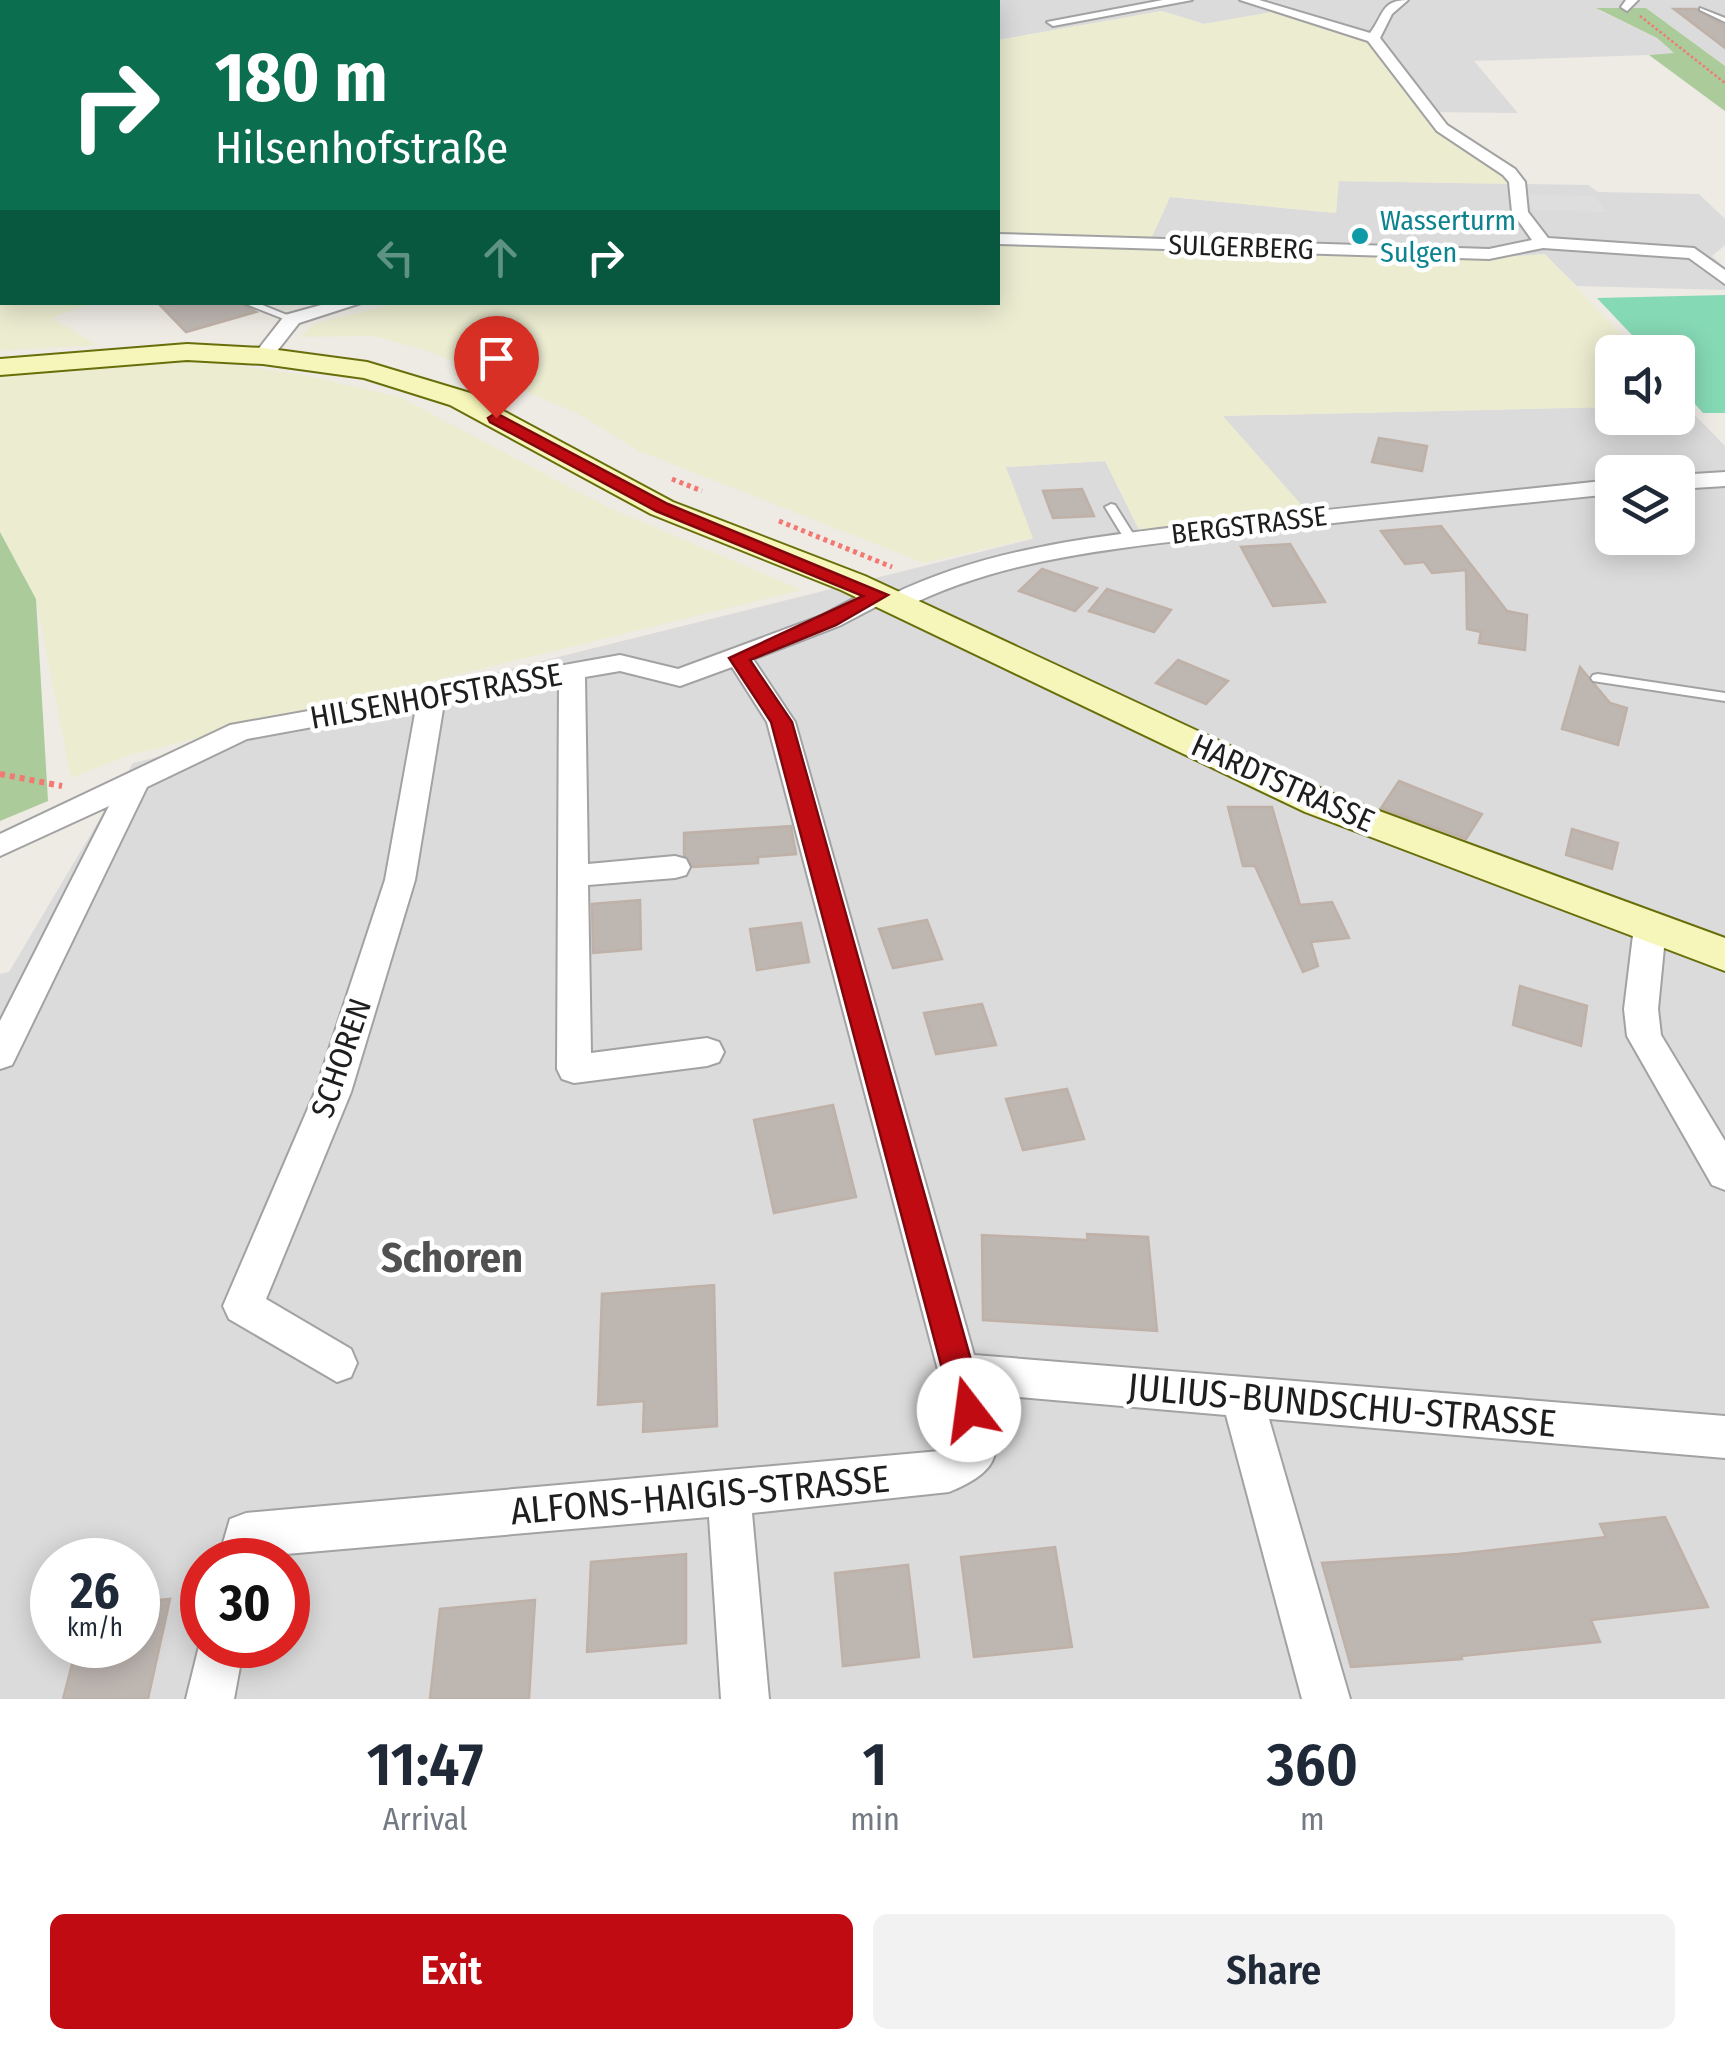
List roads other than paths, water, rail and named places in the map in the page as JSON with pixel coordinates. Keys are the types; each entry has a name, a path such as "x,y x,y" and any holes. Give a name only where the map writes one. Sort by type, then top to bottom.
{"main road":[{"name":"HARDTSTRASSE","path":"0,366 188,352 263,356 367,370 460,399 662,508 876,594 1319,803 1725,955"}],"street":[{"path":"1053,22 1186,0"},
{"path":"1246,0 1373,38 1442,128 1509,172 1517,182 1520,212 1543,244"},
{"path":"1373,38 1383,25 1386,12 1402,0"},
{"name":"SULGERBERG","path":"1000,239 1489,254 1543,244 1694,252 1725,279"},
{"path":"263,356 292,319 344,305"},
{"path":"1695,481 1725,479"},
{"name":"BERGSTRASSE","path":"876,594 1000,563 1130,540 1595,489"},
{"name":"HILSENHOFSTRASSE","path":"0,846 240,732 432,694 620,663 680,678 830,621 876,594"},
{"name":"ALFONS-HAIGIS-STRASSE","path":"310,1541 948,1471 979,1446 782,722 739,658"},
{"path":"572,672 574,1070 707,1052"},
{"name":"SCHOREN","path":"338,1363 244,1306 333,1092 400,880 432,694"},
{"path":"0,1055 121,789"},
{"path":"572,876 675,867"},
{"path":"1650,927 1641,1009 1644,1036 1725,1174"},
{"name":"JULIUS-BUNDSCHU-STRASSE","path":"960,1373 1725,1437"},
{"path":"1242,1397 1326,1699"},
{"path":"729,1494 745,1699"},
{"path":"210,1699 216,1668"}],"lane":[{"path":"1702,9 1725,20"},
{"path":"252,305 292,319"},
{"path":"1111,507 1130,540"},
{"path":"1598,678 1725,698"}],"place":[{"name":"Wasserturm Sulgen","path":"1360,236"}],"district":[{"name":"Schoren","path":"452,1258"}]}
